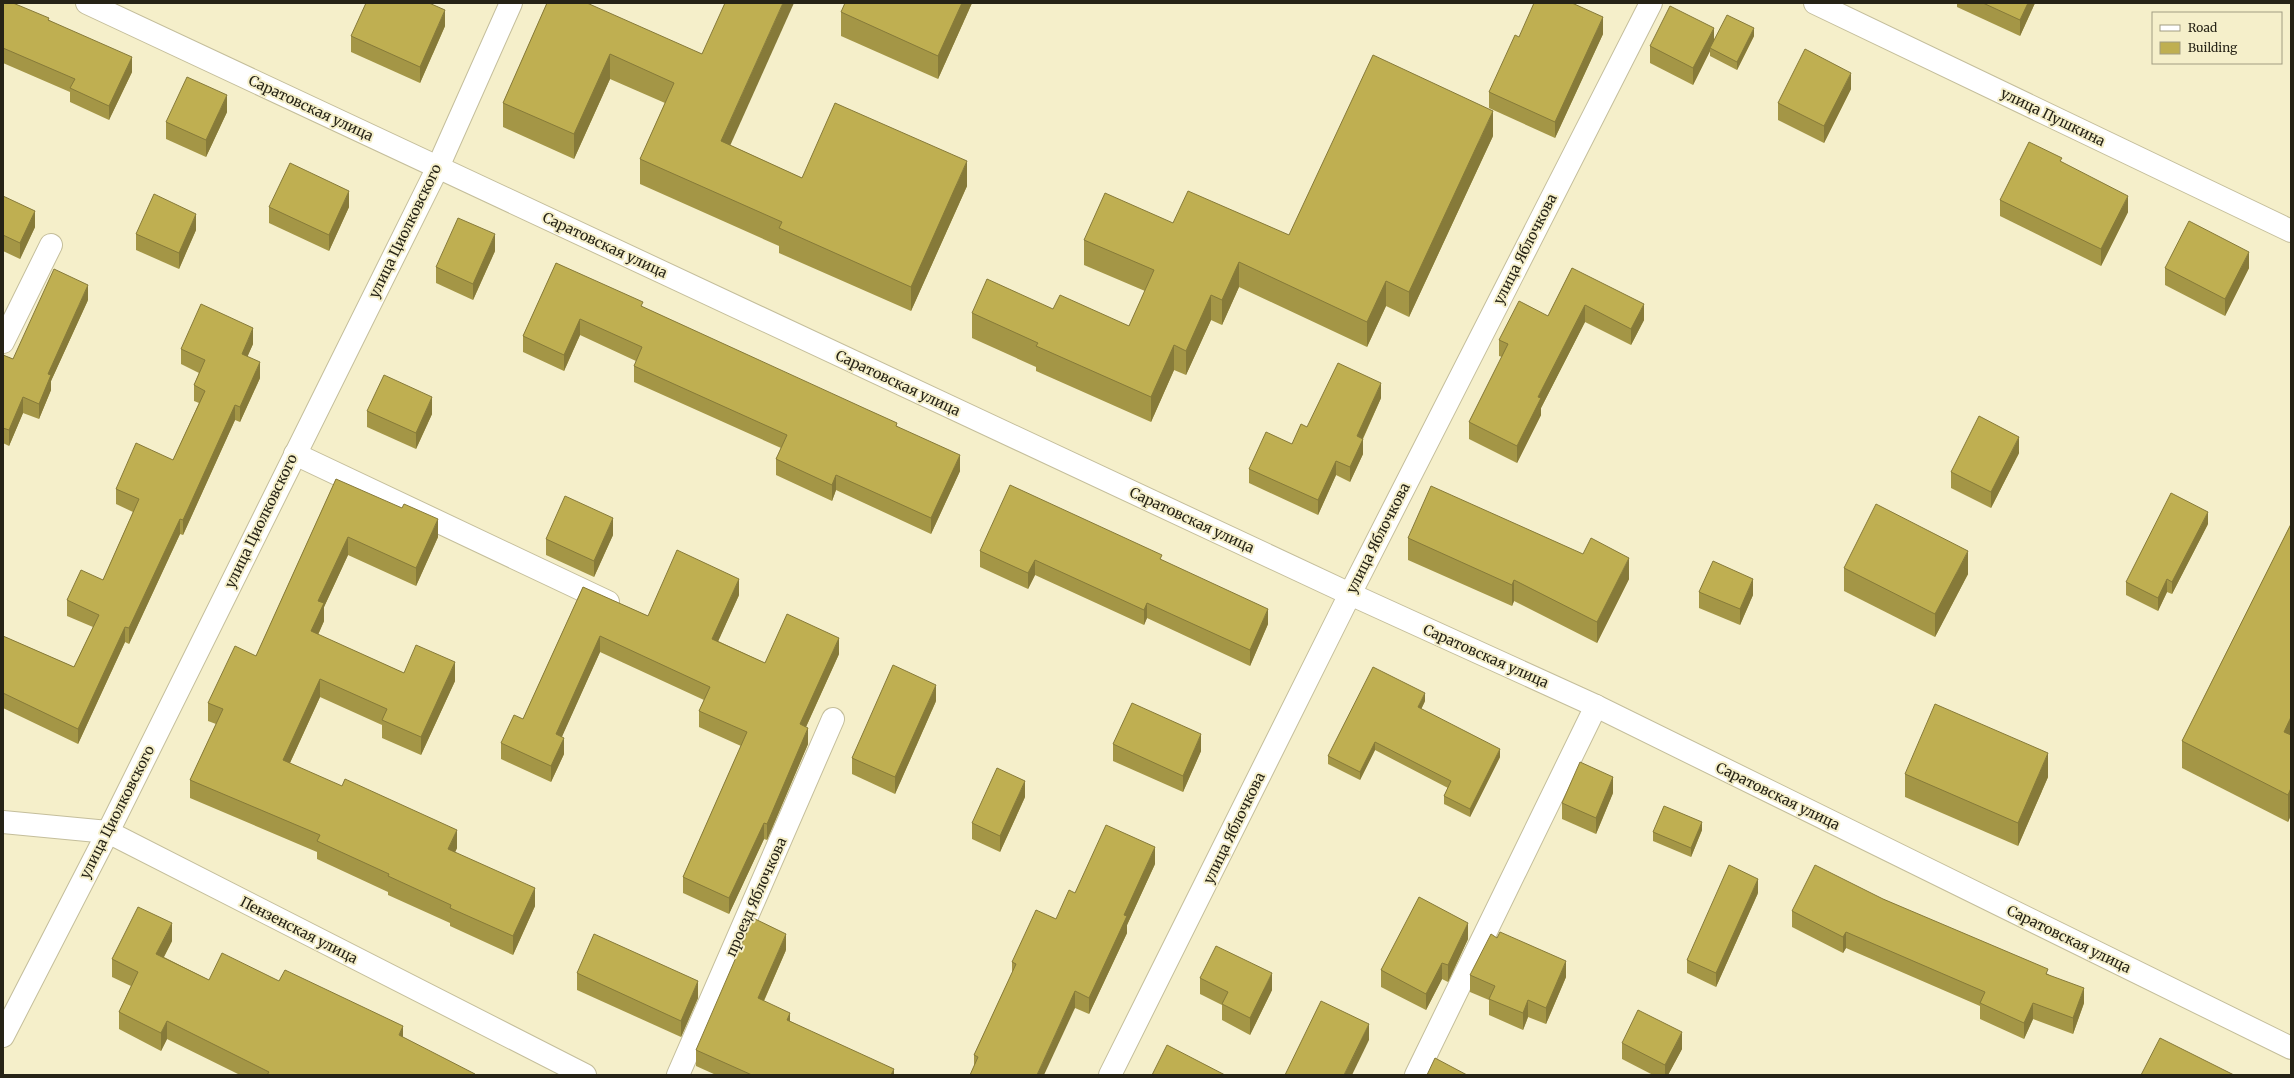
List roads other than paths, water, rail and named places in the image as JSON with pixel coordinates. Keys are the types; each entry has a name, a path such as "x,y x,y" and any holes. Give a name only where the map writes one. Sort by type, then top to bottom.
{"street":[{"name":"Саратовская улица","path":"87,3 1350,594 1596,706 2291,1048"},
{"name":"улица Циолковского","path":"3,1036 108,832 294,454 438,167 511,3"},
{"name":"улица Яблочкова","path":"1110,1075 1350,594 1651,3"},
{"name":"улица Пушкина","path":"1814,3 2291,231"},
{"path":"3,342 52,245"},
{"path":"294,454 624,609"},
{"path":"1416,1075 1596,706"},
{"name":"проезд Яблочкова","path":"678,1075 833,719"},
{"name":"Пензенская улица","path":"3,822 108,832 585,1075"}]}
